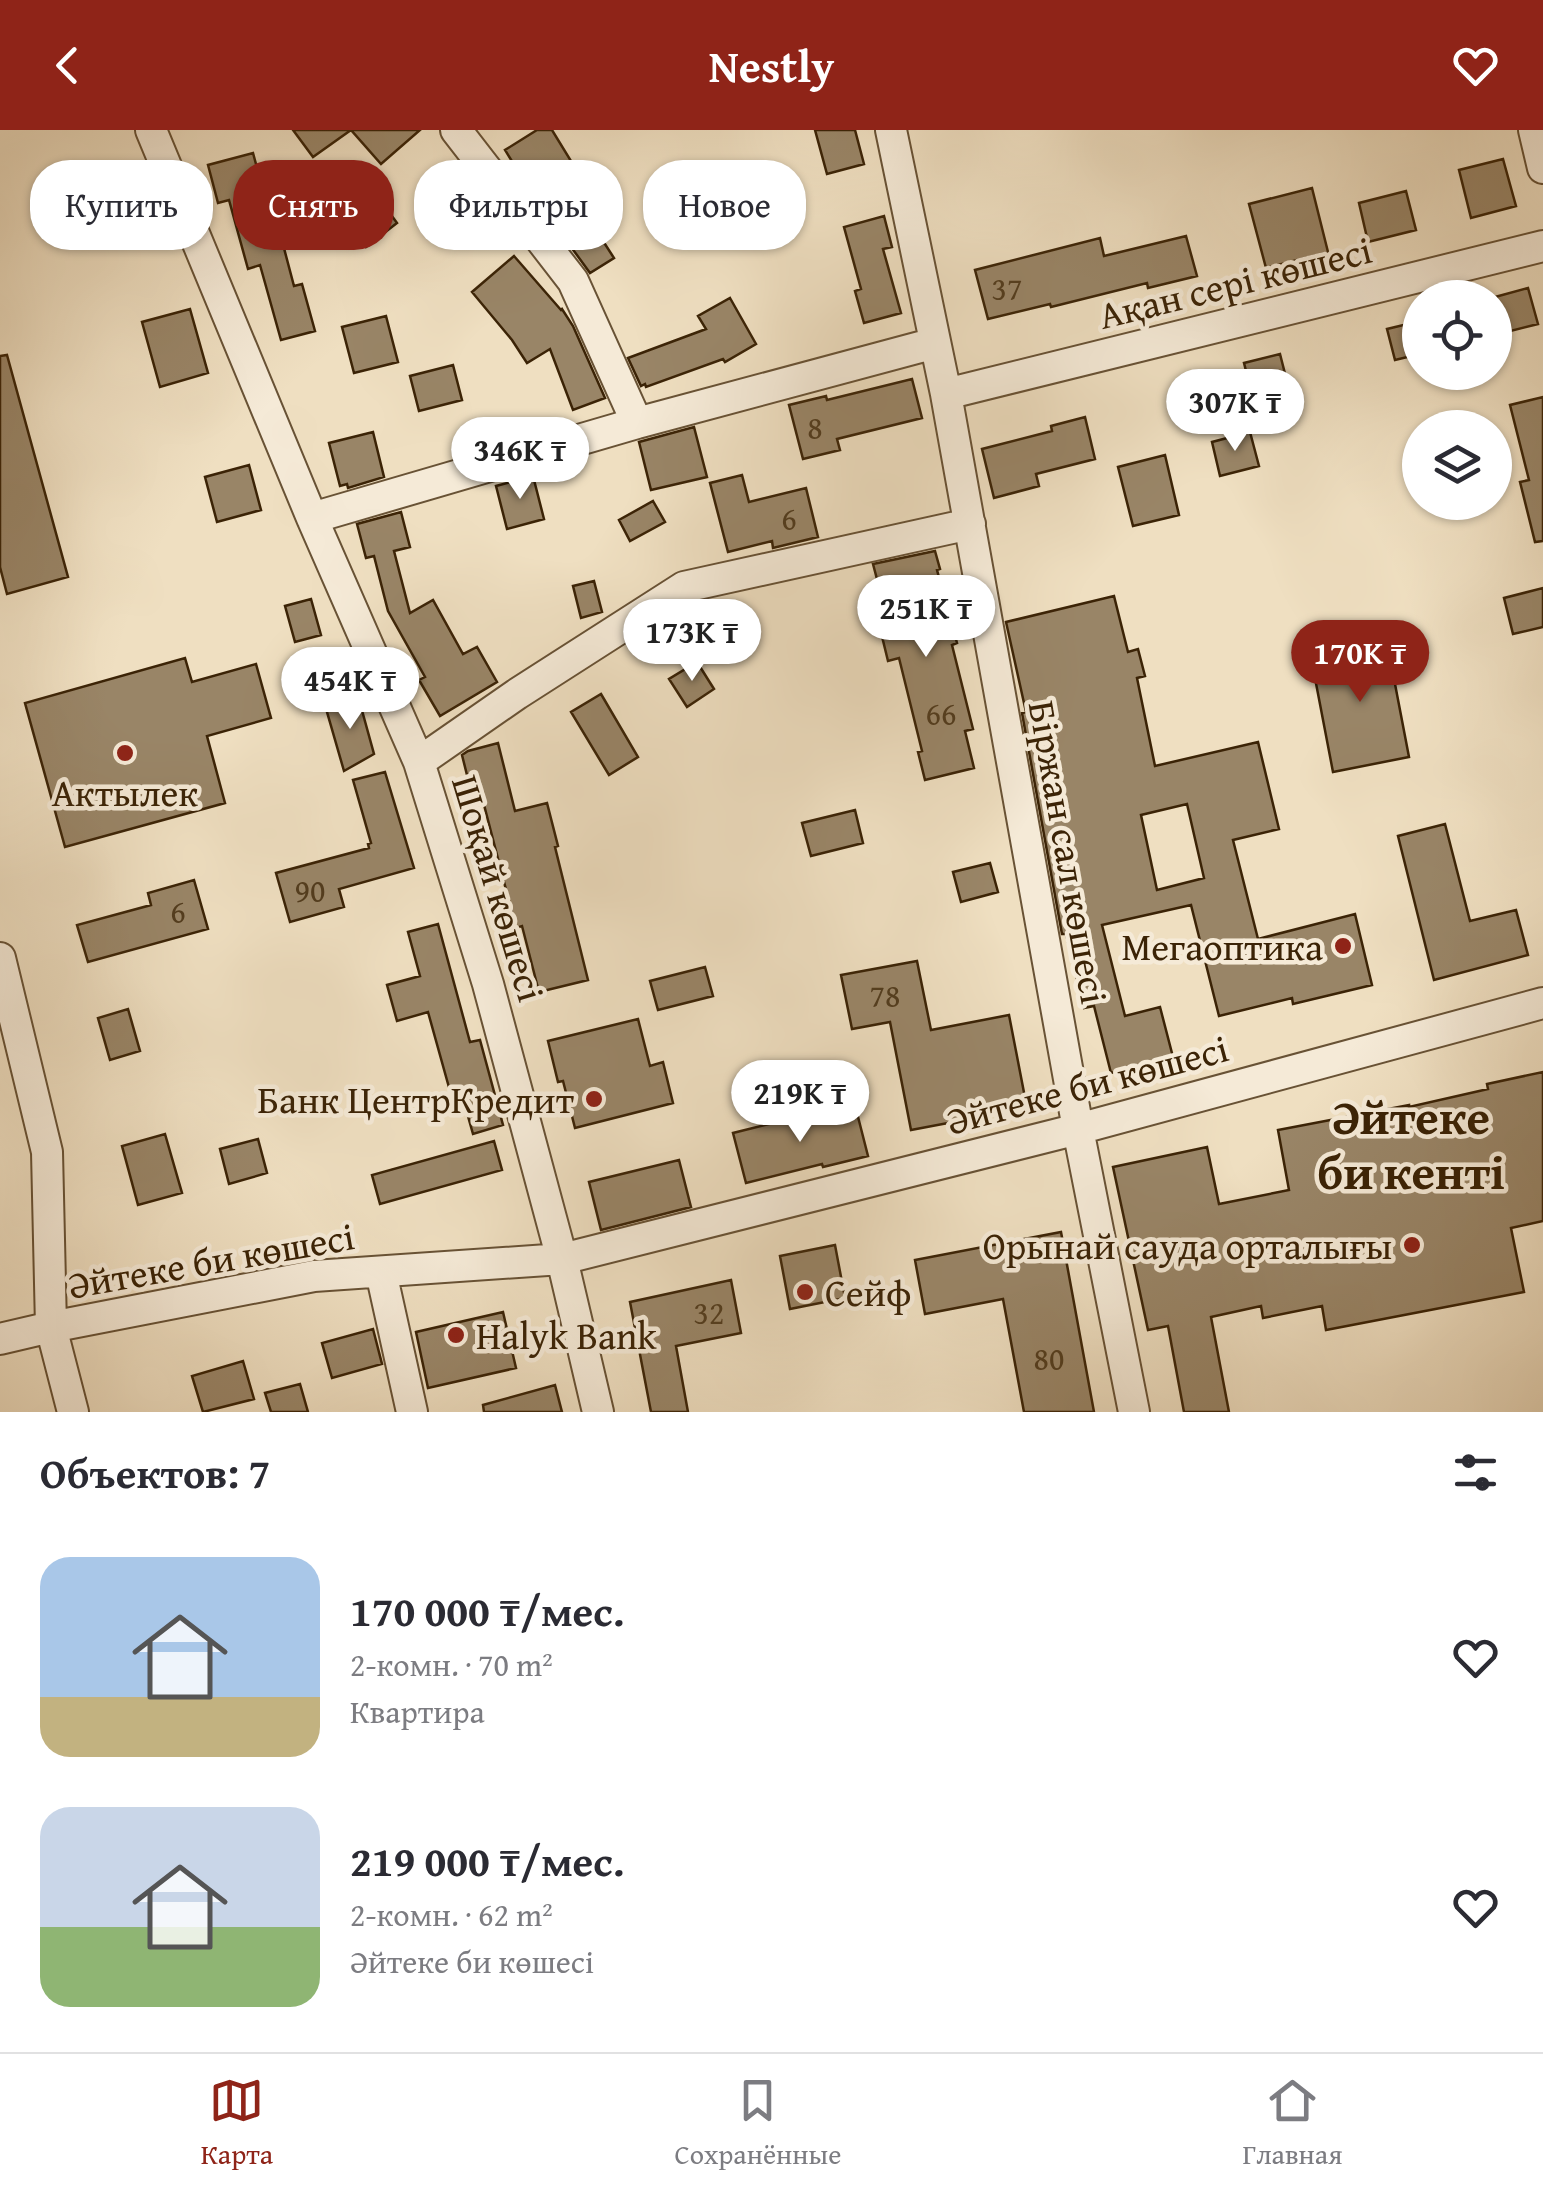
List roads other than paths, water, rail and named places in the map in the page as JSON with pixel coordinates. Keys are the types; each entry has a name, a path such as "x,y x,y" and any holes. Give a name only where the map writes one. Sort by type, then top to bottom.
{"street":[{"name":"Шоқай көшесі","path":"151,130 312,518 420,762 488,984 598,1412"},
{"path":"456,130 574,281 637,423"},
{"name":"Біржан сал көшесі","path":"891,130 946,394 1078,1129 1134,1412"},
{"path":"1534,130 1543,168"},
{"name":"Ақан сері көшесі","path":"946,394 1543,246"},
{"path":"312,518 637,423 935,343"},
{"path":"420,762 516,694 684,587 970,524"},
{"path":"0,958 48,1152 51,1327 73,1412"},
{"name":"Әйтеке би көшесі","path":"0,1339 314,1276 562,1260 1078,1129 1543,1003"},
{"path":"381,1272 412,1412"}],"place":[{"name":"Актылек","path":"125,753"},
{"name":"Мегаоптика","path":"1343,946"},
{"name":"Банк ЦентрКредит","path":"594,1099"},
{"name":"Орынай сауда орталығы","path":"1412,1245"},
{"name":"Сейф","path":"805,1292"},
{"name":"Halyk Bank","path":"456,1335"}],"district":[{"name":"Әйтеке би кенті","path":"1411,1144"}]}
